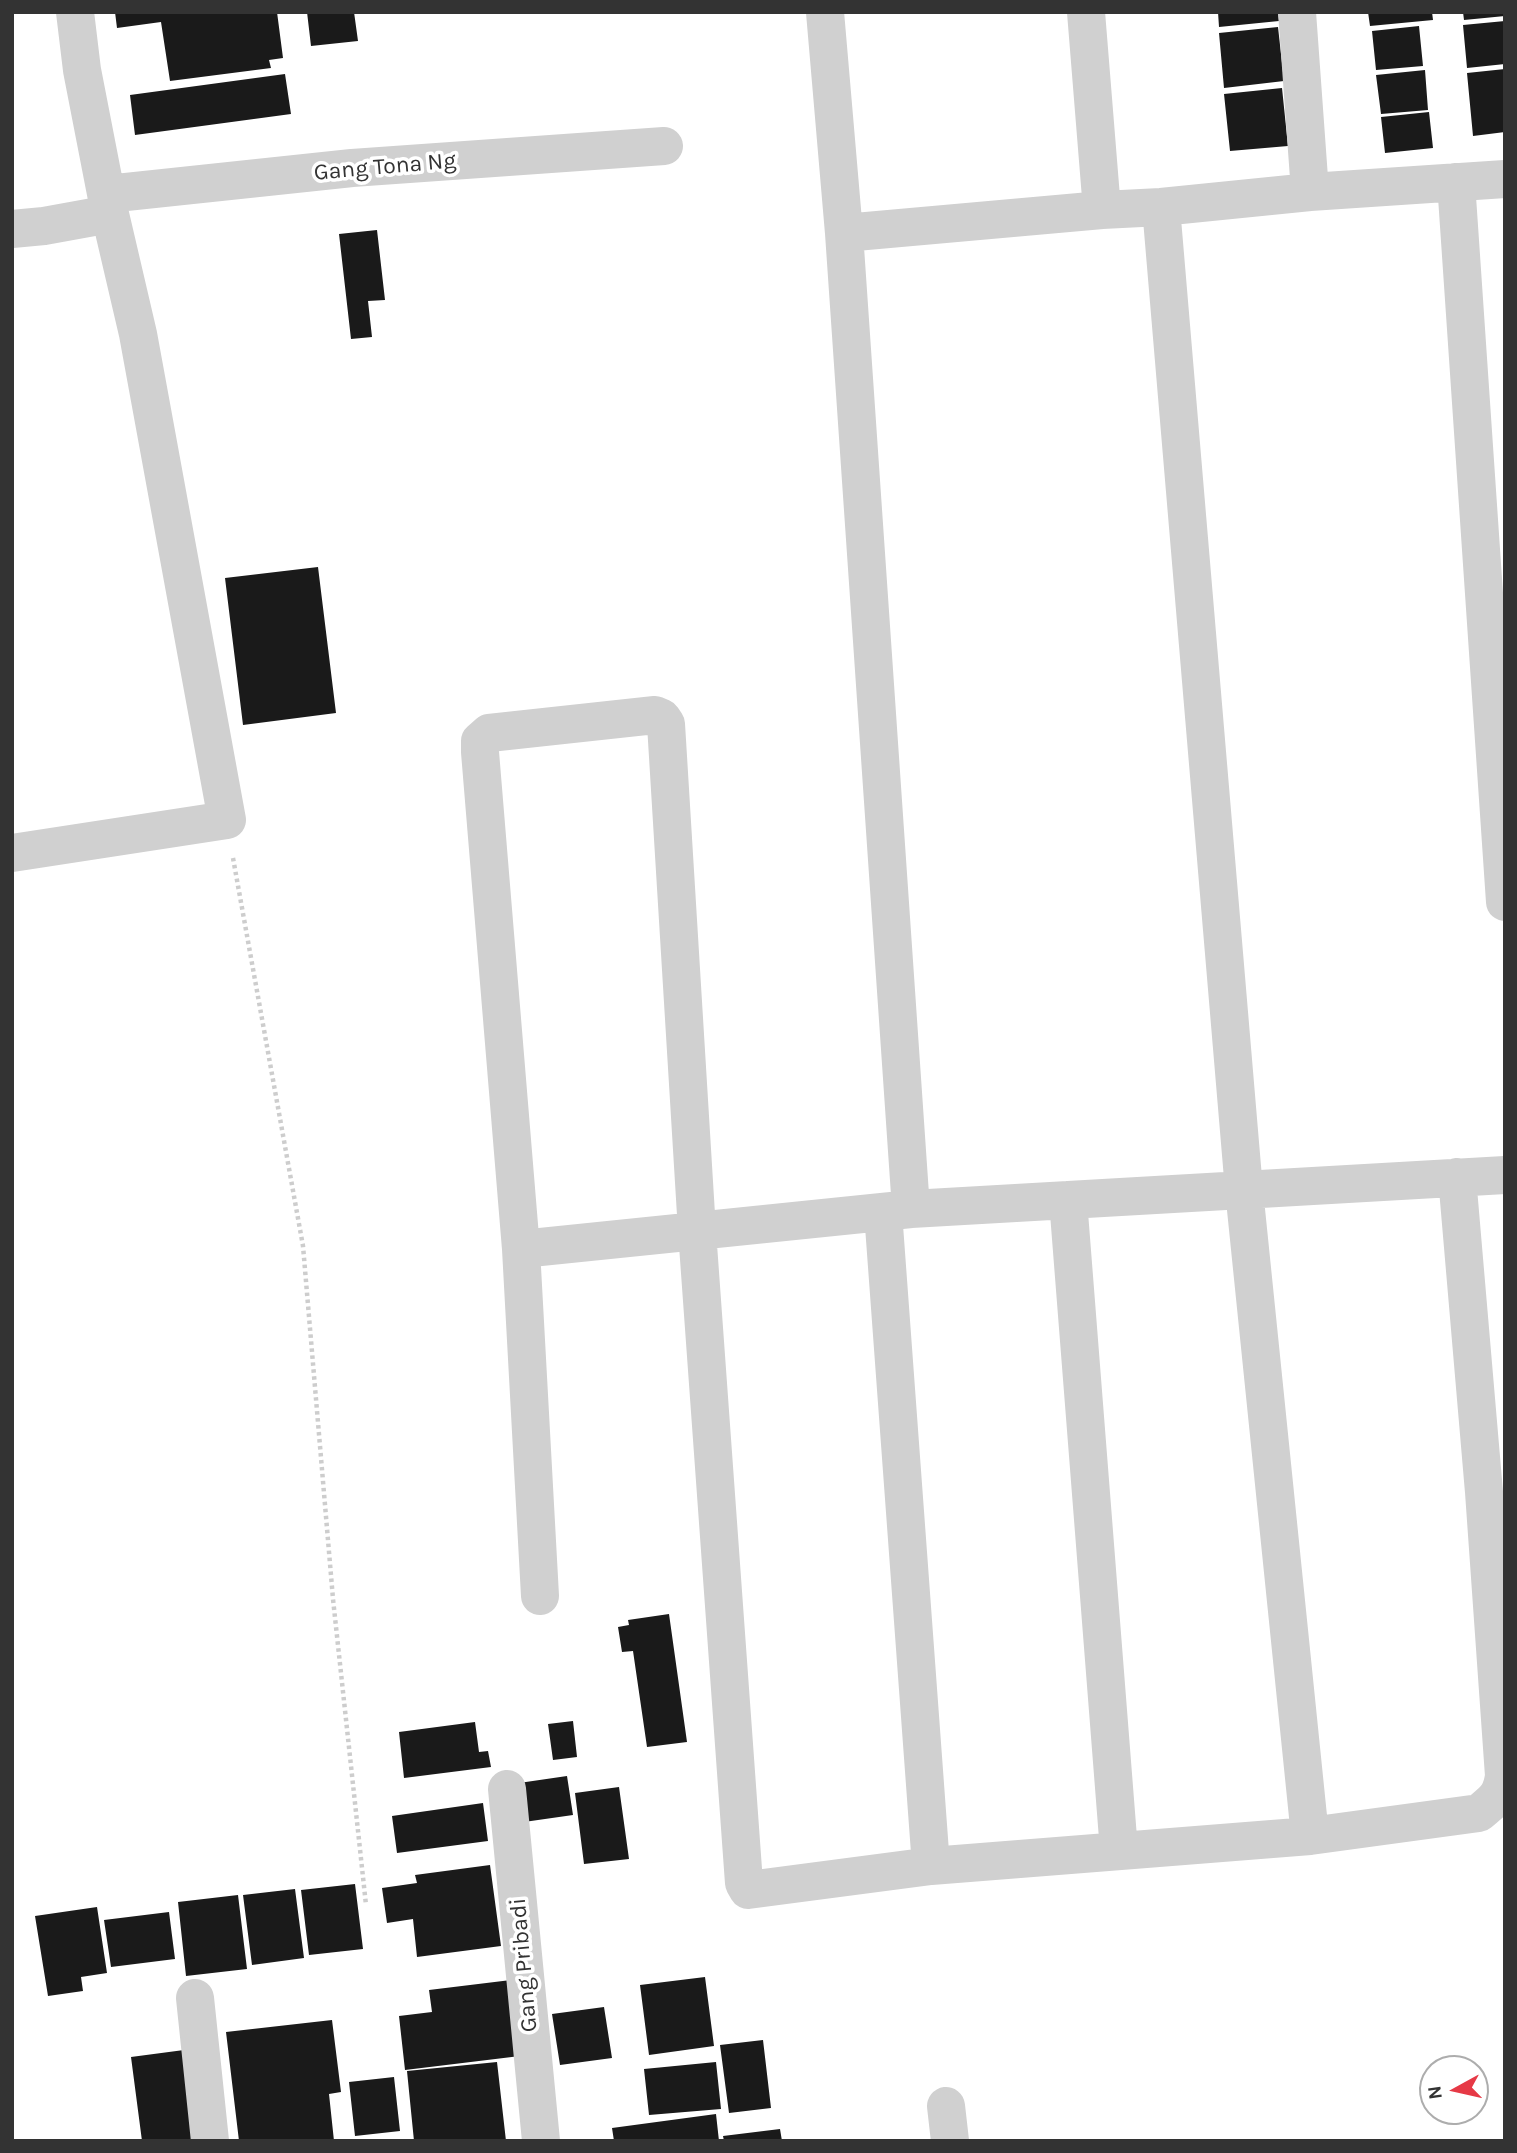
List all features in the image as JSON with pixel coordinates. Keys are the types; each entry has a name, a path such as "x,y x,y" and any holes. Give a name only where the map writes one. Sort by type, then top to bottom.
{"street":[{"path":"12,853 227,820 138,334 108,204 82,70 75,12"},
{"path":"825,12 844,233 932,1866"},
{"path":"1086,12 1102,210"},
{"path":"1297,12 1310,192"},
{"name":"Gang Tona Ng","path":"12,229 44,226 108,204 352,168 664,146"},
{"path":"844,233 1310,192 1505,179"},
{"path":"1456,182 1505,902"},
{"path":"1161,207 1244,1190 1310,1836"},
{"path":"540,1595 521,1249 480,741 489,733 655,715 662,718 666,724 697,1231 744,1884 748,1890 932,1866 1310,1836 1479,1813 1502,1792 1504,1776 1491,1587 1457,1177"},
{"path":"521,1249 897,1211 1505,1175"},
{"path":"1068,1200 1119,1852"},
{"name":"Gang Pribadi","path":"507,1789 541,2141"},
{"path":"195,1998 210,2141"}],"path":[{"path":"227,820 303,1246 333,1599 366,1905"}],"building":[{"path":"115,12 277,12 283,58 269,60 271,68 170,81 161,22 117,28"},
{"path":"307,12 354,12 358,41 311,46"},
{"path":"1218,12 1278,12 1279,21 1219,27"},
{"path":"1368,12 1432,12 1433,20 1370,26"},
{"path":"1463,12 1505,12 1505,16 1464,20"},
{"path":"1505,21 1505,64 1467,68 1463,25"},
{"path":"1419,26 1423,66 1376,70 1372,31"},
{"path":"1278,27 1284,81 1224,88 1219,33"},
{"path":"1505,69 1505,132 1473,136 1467,73"},
{"path":"1425,70 1428,110 1381,114 1376,75"},
{"path":"285,74 291,114 135,135 130,95"},
{"path":"1282,88 1288,146 1230,151 1224,94"},
{"path":"1429,112 1433,148 1385,153 1381,117"},
{"path":"377,230 385,300 368,301 372,337 351,339 339,234"},
{"path":"318,567 336,713 243,725 225,578"},
{"path":"669,1614 687,1742 647,1747 633,1651 622,1652 618,1627 629,1625 628,1620"},
{"path":"573,1721 577,1757 553,1760 548,1724"},
{"path":"475,1722 479,1752 488,1751 491,1767 404,1778 399,1732"},
{"path":"567,1776 573,1815 524,1822 519,1783"},
{"path":"619,1787 629,1859 584,1864 575,1793"},
{"path":"483,1803 488,1841 397,1853 392,1816"},
{"path":"490,1865 501,1946 417,1957 413,1919 387,1923 382,1888 417,1883 415,1875"},
{"path":"355,1884 363,1949 309,1955 301,1890"},
{"path":"295,1889 304,1958 252,1965 243,1895"},
{"path":"238,1895 247,1969 186,1976 178,1902"},
{"path":"97,1907 107,1973 81,1977 83,1991 48,1996 35,1916"},
{"path":"169,1912 175,1959 111,1967 104,1920"},
{"path":"705,1977 714,2046 649,2055 640,1985"},
{"path":"511,1980 520,2056 405,2070 399,2016 432,2012 429,1990"},
{"path":"604,2007 612,2058 560,2065 552,2014"},
{"path":"332,2020 341,2092 329,2094 334,2141 239,2141 226,2032"},
{"path":"763,2040 771,2108 729,2113 720,2045"},
{"path":"184,2050 196,2141 142,2141 131,2057"},
{"path":"497,2062 506,2141 414,2141 407,2071"},
{"path":"716,2062 721,2109 649,2115 644,2069"},
{"path":"394,2077 400,2131 355,2136 349,2082"},
{"path":"716,2114 719,2141 614,2141 612,2128"},
{"path":"780,2129 782,2141 724,2141 723,2136"}]}
